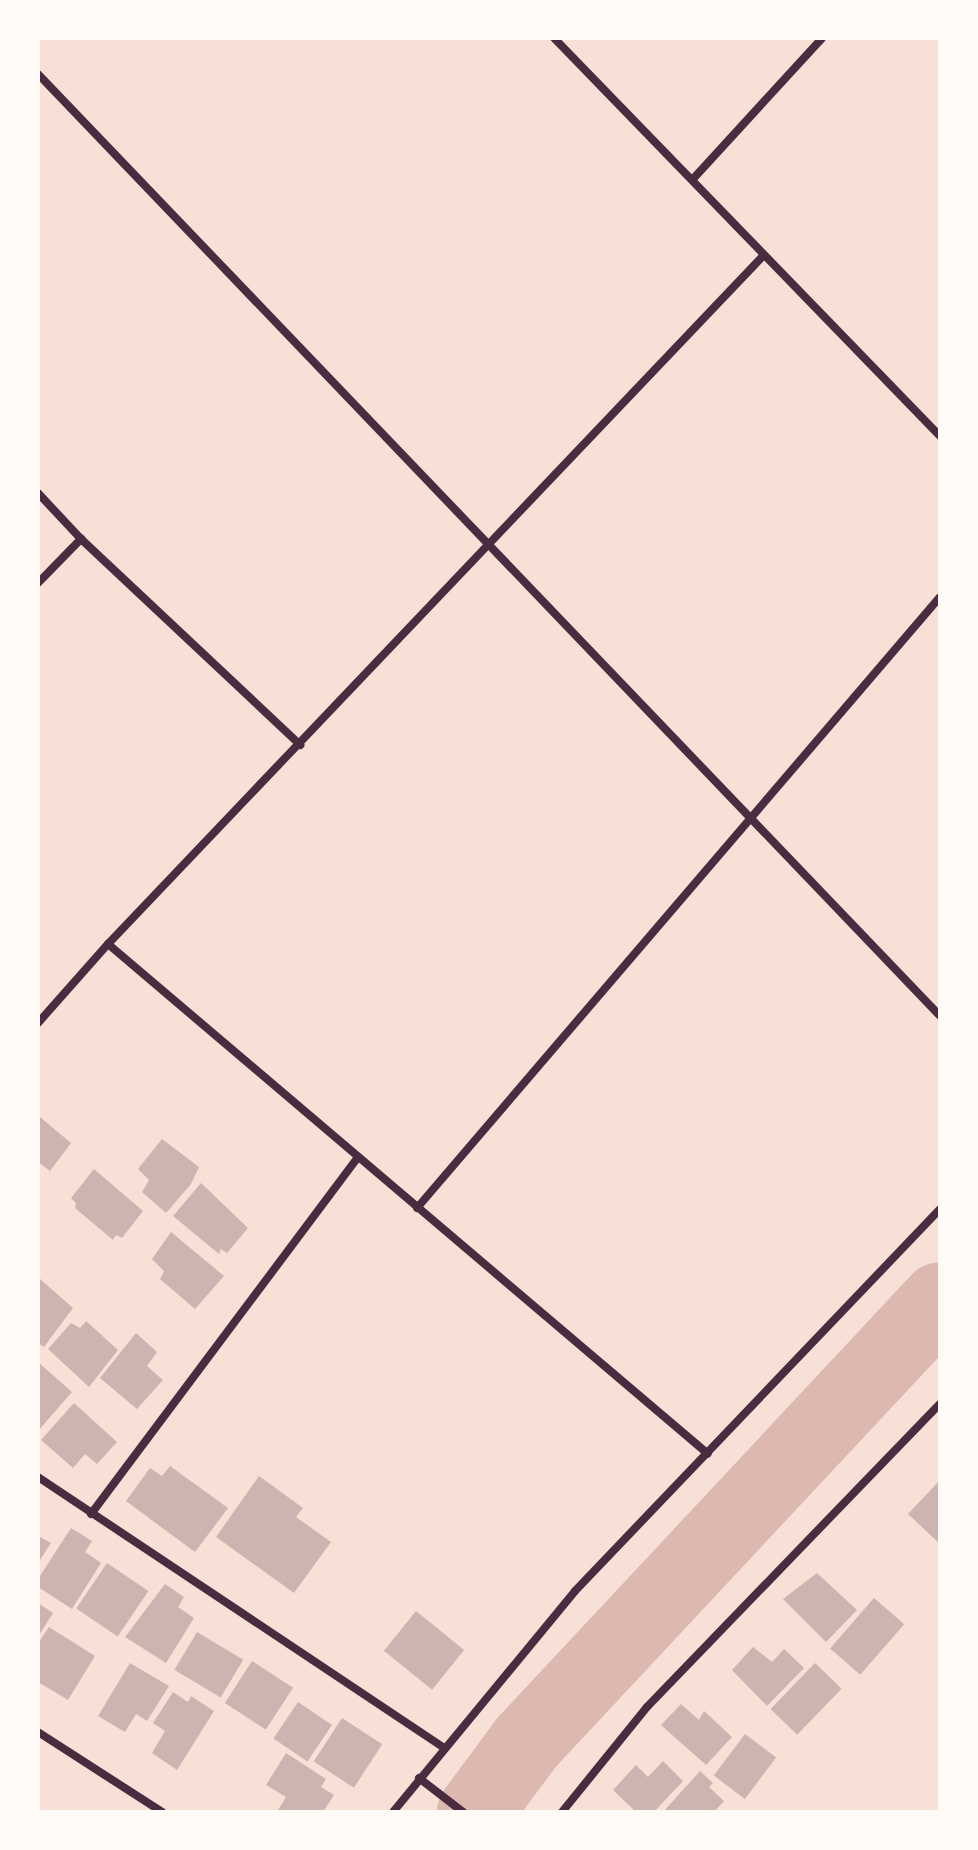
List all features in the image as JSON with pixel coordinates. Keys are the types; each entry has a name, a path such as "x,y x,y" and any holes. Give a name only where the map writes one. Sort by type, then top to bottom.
{"street":[{"path":"554,38 940,436"},
{"path":"693,179 822,38"},
{"path":"38,74 940,1016"},
{"path":"38,1023 108,944 764,255"},
{"path":"38,493 81,539 300,745"},
{"path":"38,583 81,539"},
{"path":"417,1208 940,597"},
{"path":"108,944 708,1454"},
{"path":"91,1514 358,1157"},
{"path":"393,1812 443,1747 575,1591 940,1209"},
{"path":"562,1812 647,1707 940,1404"},
{"path":"38,1477 443,1747"},
{"path":"38,1732 162,1812"},
{"path":"419,1778 463,1812"}],"building":[{"path":"40,1117 71,1143 50,1171 38,1162"},
{"path":"162,1139 199,1167 191,1184 166,1213 142,1192 149,1180 138,1169"},
{"path":"94,1169 143,1211 122,1238 116,1235 113,1240 75,1208 76,1203 71,1198"},
{"path":"201,1183 248,1228 227,1253 221,1249 219,1254 173,1216"},
{"path":"171,1232 224,1276 195,1309 160,1279 164,1271 152,1259"},
{"path":"40,1279 73,1308 44,1347 38,1343"},
{"path":"86,1321 118,1350 89,1387 48,1349 71,1323 80,1328"},
{"path":"136,1333 157,1352 147,1366 163,1380 137,1409 100,1378"},
{"path":"38,1362 72,1392 38,1431"},
{"path":"74,1403 117,1442 97,1464 85,1454 73,1468 41,1440"},
{"path":"170,1466 228,1508 195,1552 126,1501 150,1468 162,1476"},
{"path":"259,1476 303,1508 296,1517 331,1542 294,1593 216,1537"},
{"path":"940,1480 940,1544 908,1514"},
{"path":"71,1528 92,1541 85,1552 101,1563 72,1609 38,1587 38,1579"},
{"path":"38,1536 51,1543 38,1563"},
{"path":"107,1563 148,1591 118,1637 76,1609"},
{"path":"817,1573 857,1610 826,1642 783,1599"},
{"path":"165,1584 184,1597 178,1607 194,1618 166,1663 125,1637"},
{"path":"874,1598 904,1624 860,1675 830,1649"},
{"path":"38,1603 53,1613 38,1637"},
{"path":"416,1611 464,1650 432,1690 384,1651"},
{"path":"49,1627 95,1656 68,1700 38,1682 38,1643"},
{"path":"197,1632 243,1660 221,1698 174,1670"},
{"path":"753,1647 772,1662 784,1649 804,1668 767,1706 732,1670"},
{"path":"252,1661 293,1688 266,1730 225,1703"},
{"path":"130,1663 169,1686 147,1721 136,1714 125,1732 98,1716"},
{"path":"815,1663 842,1689 797,1735 771,1709"},
{"path":"173,1692 188,1702 191,1696 214,1711 177,1770 152,1753 165,1731 153,1723"},
{"path":"298,1702 332,1725 307,1761 273,1738"},
{"path":"681,1704 699,1720 704,1711 732,1737 706,1765 661,1725"},
{"path":"342,1718 382,1744 354,1788 314,1762"},
{"path":"745,1734 776,1757 745,1799 714,1776"},
{"path":"286,1753 326,1779 321,1787 334,1795 323,1812 277,1812 286,1797 266,1785"},
{"path":"663,1761 683,1781 654,1812 636,1812 613,1790 636,1765 648,1777"},
{"path":"700,1771 713,1783 709,1787 724,1801 714,1812 663,1812"}],"waterway":[{"path":"475,1812 526,1743 940,1300"}]}
